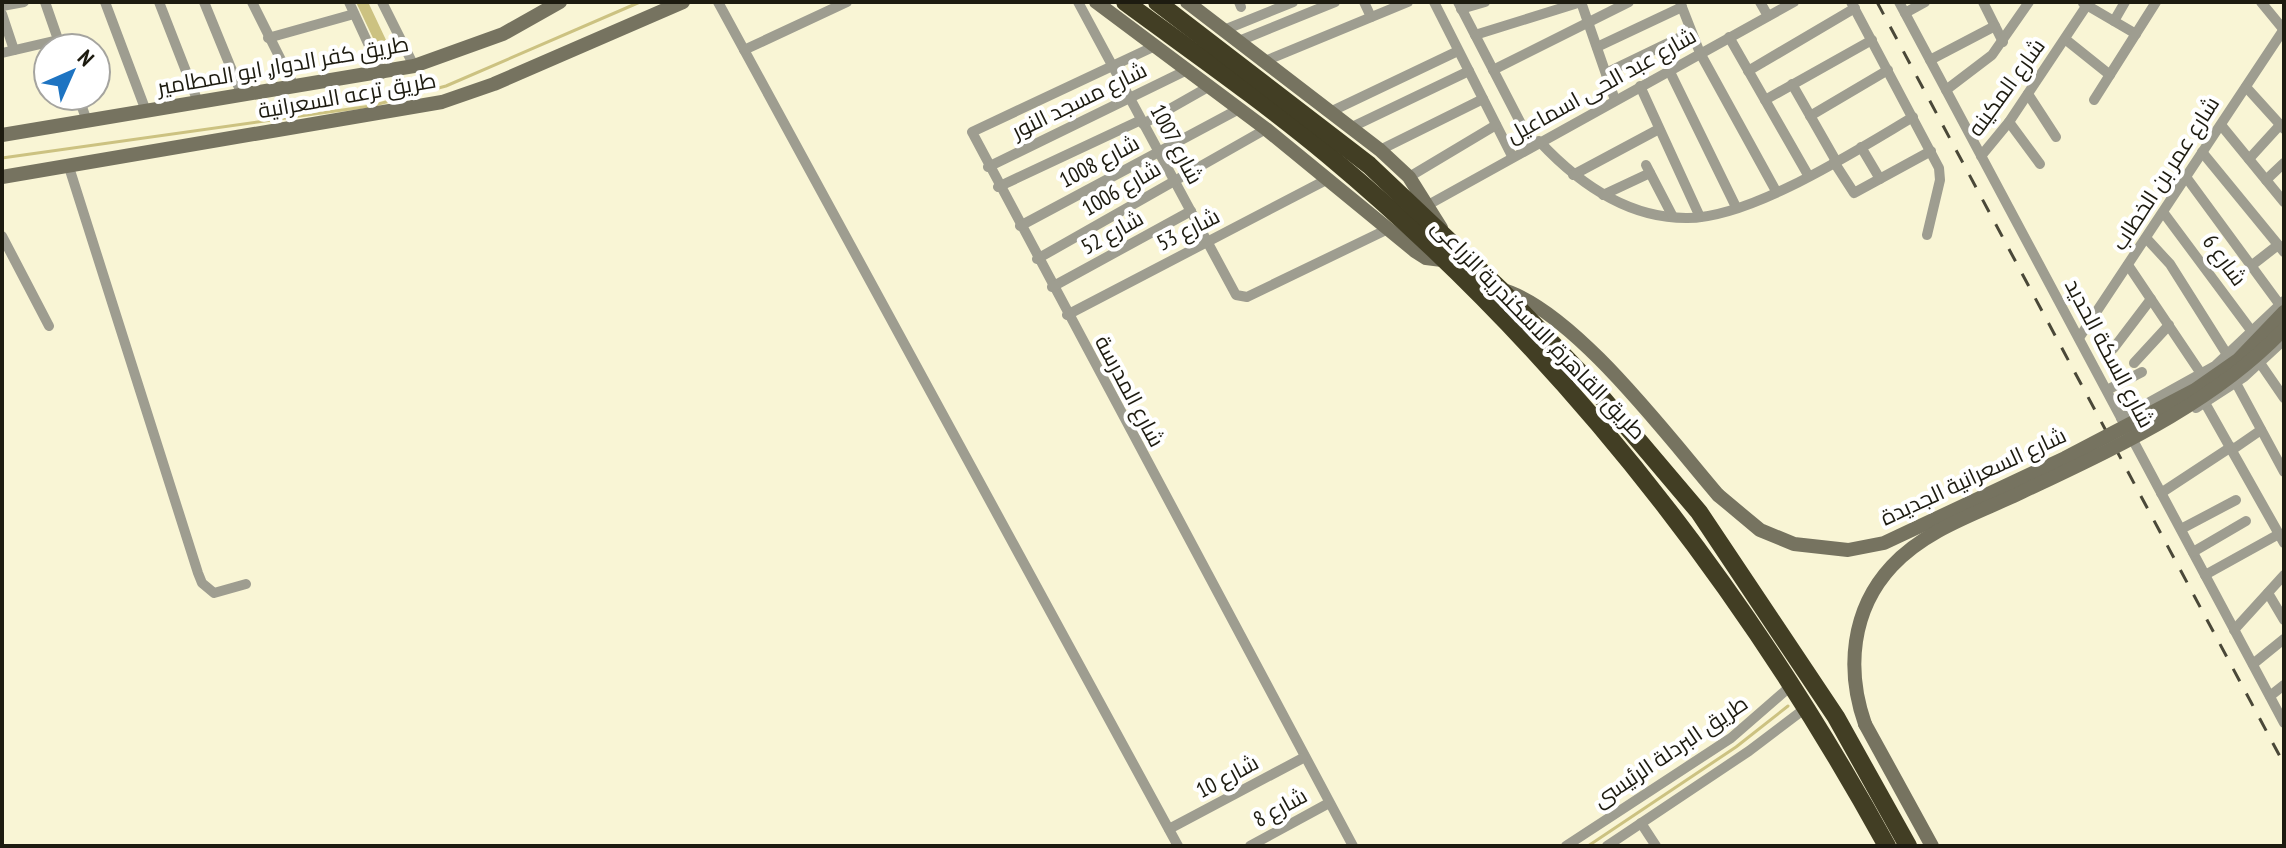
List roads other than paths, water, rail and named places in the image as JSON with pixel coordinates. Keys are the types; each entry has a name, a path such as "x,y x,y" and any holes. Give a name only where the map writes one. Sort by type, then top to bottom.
{"highway":[{"name":"طريق القاهرة, الاسكندرية الزراعى","path":"1125,2 1327,155 1442,260 1558,377 1621,448 1681,523 1793,684 1887,846"},
{"name":"طريق القاهرة, الاسكندرية الزراعى","path":"1157,2 1326,129 1445,236 1588,381 1699,512 1836,717 1908,846"}],"main road":[{"name":"طريق كفر الدوار, ابو المطامير","path":"2,135 382,74 414,66 503,34 560,2"},
{"name":"طريق ترعه السعرانية","path":"2,177 442,102 494,84 683,2"},
{"path":"1096,2 1266,129 1420,255 1442,260"},
{"path":"1187,2 1380,150 1409,177 1445,236"},
{"name":"شارع السعرانية الجديدة","path":"1500,289 1533,303 1606,366 1718,495 1760,530 1794,544 1839,550 1884,543 2065,458 2207,383 2248,351 2283,306"},
{"name":"شارع السعرانية الجديدة","path":"1932,846 1865,724 1853,671 1856,634 1878,583 1902,555 1932,534 2070,469 2205,397 2245,368 2284,329"}],"street":[{"path":"2,6 24,2"},
{"path":"45,2 56,32"},
{"path":"105,2 146,111"},
{"path":"159,2 198,102"},
{"path":"204,2 242,95"},
{"path":"252,2 294,86"},
{"path":"349,2 382,74"},
{"path":"382,2 414,66"},
{"path":"718,2 1178,846"},
{"path":"744,50 847,2"},
{"name":"شارع 1007","path":"1078,2 1236,295 1247,297 1388,229"},
{"path":"1224,30 1293,2"},
{"path":"1239,41 1335,2"},
{"path":"1364,2 1371,17"},
{"path":"1265,61 1408,2"},
{"path":"1434,2 1512,156"},
{"path":"1485,2 1460,6 1536,143 1573,175 1603,195 1640,210 1673,217 1700,217 1736,207 1808,175 1913,117"},
{"path":"1475,35 1581,2 1615,100"},
{"path":"1493,70 1629,2"},
{"path":"1760,2 1768,16"},
{"name":"شارع عبد الحى اسماعيل","path":"1428,205 1794,2"},
{"name":"شارع السكة الحديد","path":"1899,2 2284,723"},
{"path":"1905,13 1925,2"},
{"path":"1983,2 2003,42"},
{"path":"1946,90 1980,66 2003,42 2029,2"},
{"path":"2114,21 2125,2"},
{"path":"2094,100 2156,2"},
{"path":"2261,2 2282,24"},
{"path":"2086,3 2136,34"},
{"name":"شارع المكينه","path":"1981,156 2009,122 2086,3"},
{"path":"1597,47 1681,4 1700,53 1776,191"},
{"path":"1748,71 1853,5 1931,151 1941,177 1927,235"},
{"path":"2,14 8,51 32,48"},
{"path":"268,38 354,14"},
{"name":"شارع عمر بن الخطاب","path":"2079,338 2246,87 2282,24"},
{"path":"1930,60 1995,26"},
{"path":"1606,73 1691,32"},
{"path":"1729,37 1808,175"},
{"path":"2065,39 2110,75"},
{"path":"1765,100 1872,40"},
{"name":"شارع المدرسة","path":"1155,46 973,129 998,187 1353,846"},
{"path":"1332,111 1458,51"},
{"name":"شارع مسجد النور","path":"988,167 1187,70"},
{"path":"1669,70 1736,207"},
{"path":"1810,116 1888,70"},
{"path":"1352,127 1469,71"},
{"path":"1792,84 1854,193 1931,151"},
{"path":"998,187 1142,122 1210,86"},
{"path":"1640,86 1700,217"},
{"path":"2246,87 2282,127 2249,159"},
{"path":"2028,94 2056,137"},
{"path":"1380,150 1483,99"},
{"name":"شارع 1008","path":"1020,226 1239,109"},
{"path":"84,112 87,121"},
{"path":"2009,122 2040,164"},
{"path":"1409,177 1496,125"},
{"path":"2221,125 2284,202"},
{"name":"شارع 1006","path":"1037,259 1266,129"},
{"path":"1573,175 1659,129"},
{"path":"1861,147 1880,179"},
{"path":"2202,152 2281,248 2251,266"},
{"path":"2266,180 2284,163"},
{"path":"68,164 202,583 214,593 246,584"},
{"path":"1603,195 1648,169 1673,217"},
{"path":"2121,418 2202,375 2283,306 2186,177"},
{"name":"شارع 53","path":"1067,315 1328,179"},
{"name":"شارع 52","path":"1052,287 1191,211"},
{"name":"شارع 6","path":"2163,212 2253,333"},
{"path":"2,236 49,326"},
{"path":"2146,238 2170,264 2228,356"},
{"path":"2128,265 2202,375"},
{"path":"2113,349 2151,299"},
{"path":"2134,363 2169,325"},
{"path":"2134,441 2236,383 2284,340"},
{"path":"2260,363 2284,398"},
{"path":"2107,390 2142,372"},
{"path":"2236,383 2284,472"},
{"path":"2205,403 2282,538 2205,575"},
{"path":"2161,493 2261,430"},
{"path":"2181,529 2236,500"},
{"path":"2193,552 2246,521"},
{"path":"2234,630 2284,575"},
{"path":"2268,593 2284,620"},
{"path":"2253,664 2284,639"},
{"name":"طريق البردلة الرئيسى","path":"1566,846 1731,738 1793,684"},
{"path":"2270,696 2284,685"},
{"name":"طريق البردلة الرئيسى","path":"1607,846 1749,751 1807,707"},
{"name":"شارع 10","path":"1169,829 1303,758"},
{"name":"شارع 8","path":"1250,846 1265,843 1329,803"},
{"path":"1641,823 1656,846"}],"waterway":[{"path":"362,2 388,57"},
{"path":"2,158 371,106 446,86 640,2"},
{"path":"1588,846 1736,747 1788,706"}],"railway":[{"path":"1877,2 2284,764"}]}
